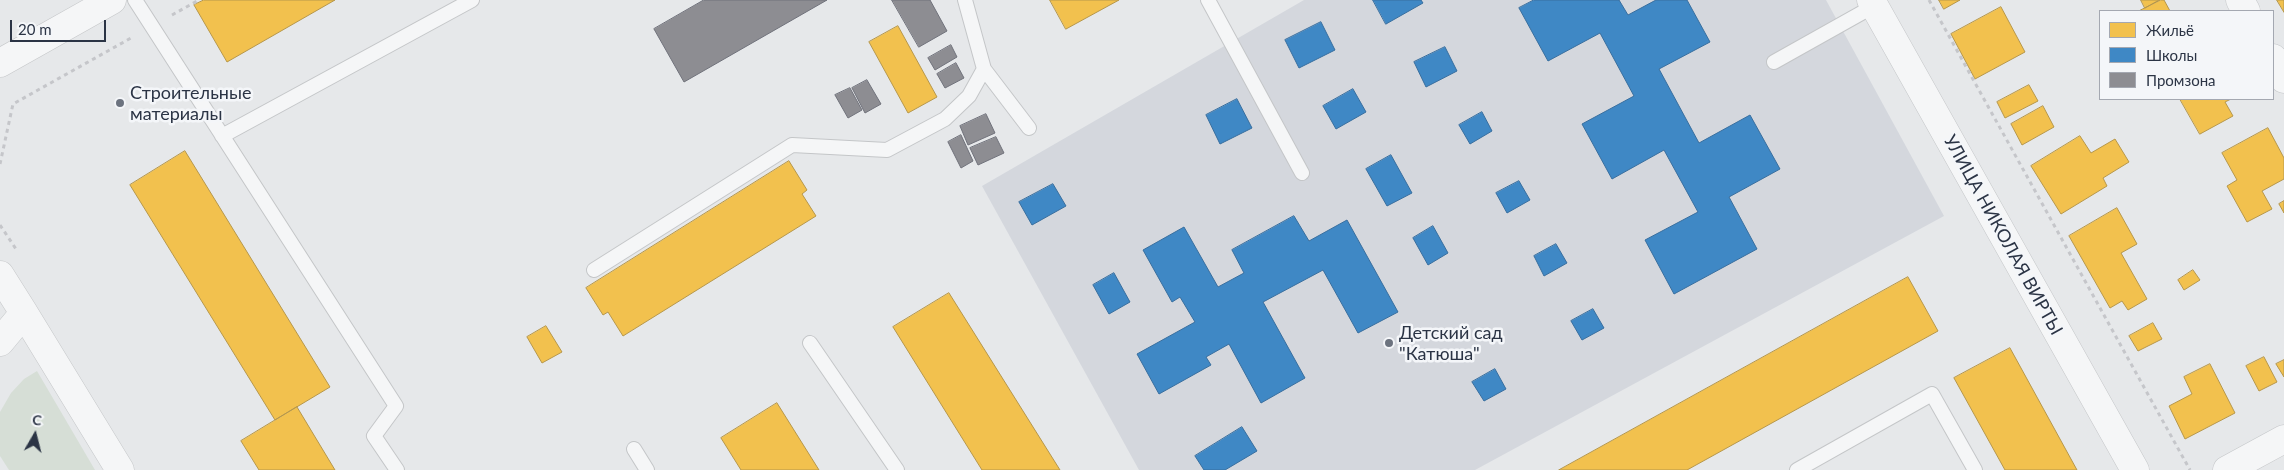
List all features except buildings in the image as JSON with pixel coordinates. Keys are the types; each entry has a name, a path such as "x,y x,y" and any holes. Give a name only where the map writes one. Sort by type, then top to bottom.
{"street":[{"path":"0,63 112,0"},
{"name":"УЛИЦА НИКОЛАЯ ВИРТЫ","path":"1872,3 2135,470"},
{"path":"2274,60 2284,78"},
{"path":"0,275 120,470"},
{"path":"0,342 24,313"},
{"path":"2227,470 2284,439"}],"lane":[{"path":"135,0 396,406 374,436 397,470"},
{"path":"222,136 472,0"},
{"path":"964,0 984,68 1029,128"},
{"path":"1208,0 1302,173"},
{"path":"1774,62 1872,3"},
{"path":"594,270 792,145 887,150 945,118 969,96 984,68"},
{"path":"810,343 897,470"},
{"path":"1797,470 1932,394 1975,470"},
{"path":"634,449 647,470"}],"path":[{"path":"0,164 13,104 199,0"},
{"path":"1929,0 2190,470"}],"shaded area":[{"name":"Детский сад \"Катюша\"","path":"1304,0 1826,0 1944,216 1475,470 1139,470 982,186"},
{"path":"37,371 95,470 9,470 0,456 0,412 11,393 24,379"}],"place":[{"name":"Строительные материалы","path":"120,103"},
{"name":"Детский сад \"Катюша\"","path":"1389,343"}]}
